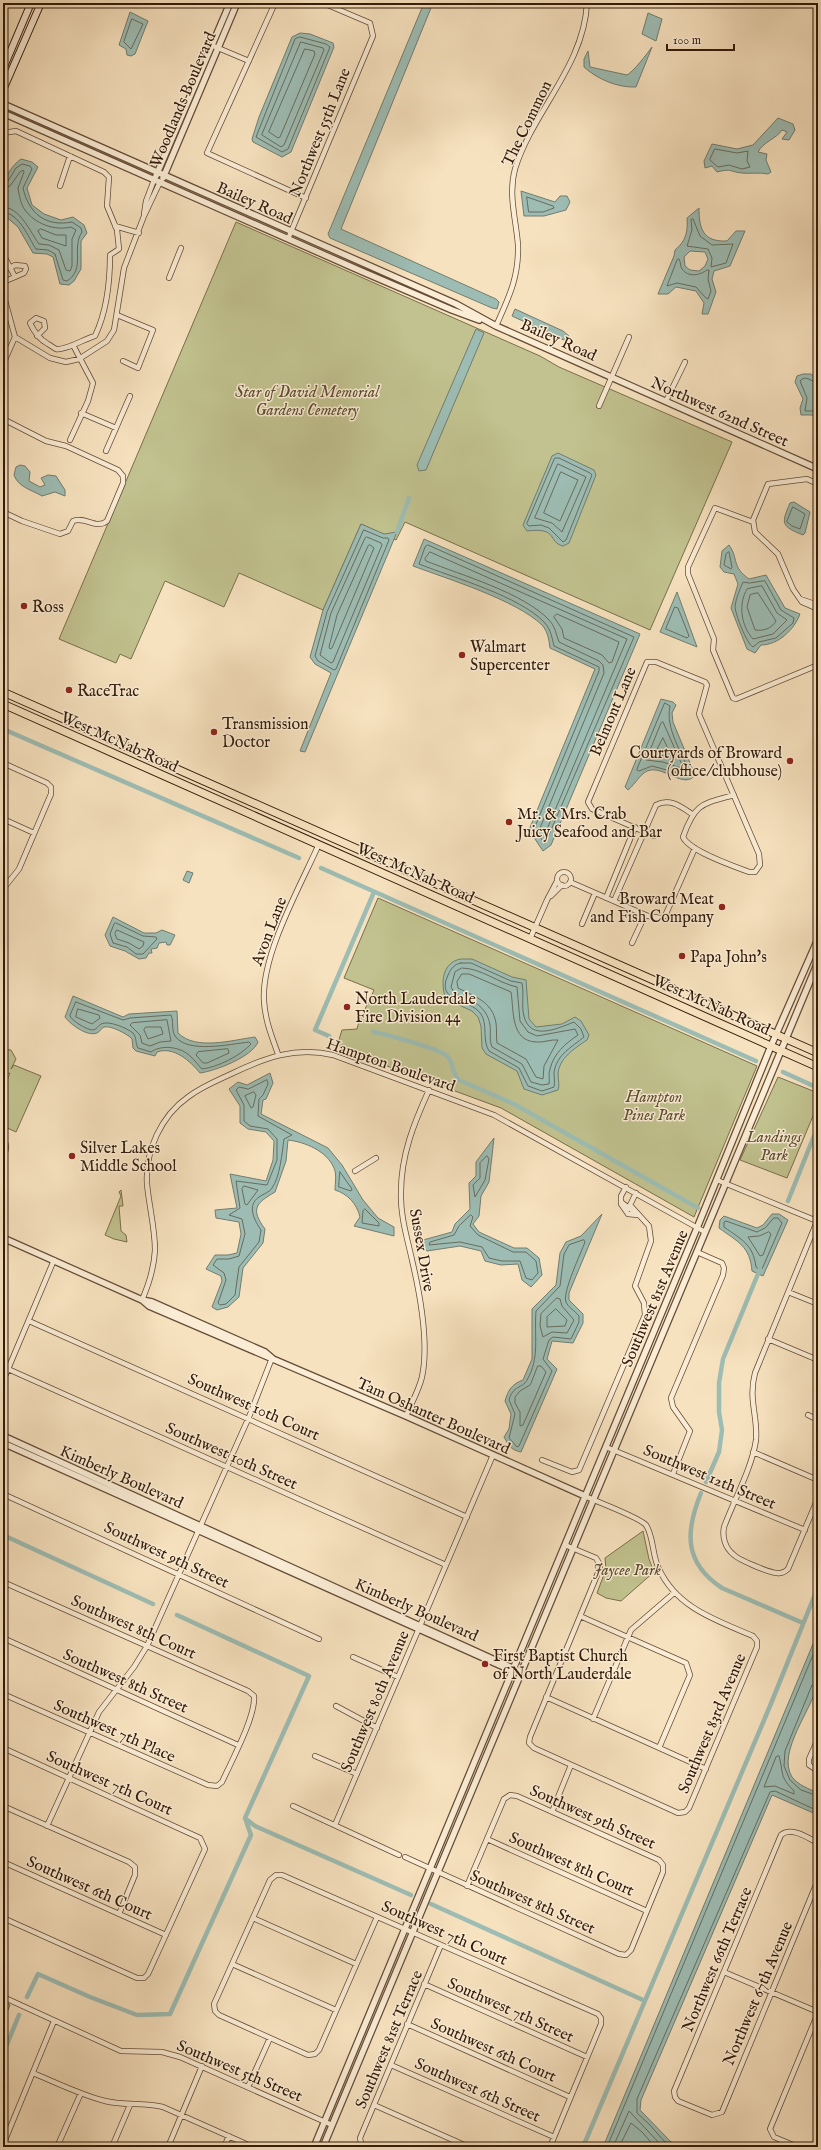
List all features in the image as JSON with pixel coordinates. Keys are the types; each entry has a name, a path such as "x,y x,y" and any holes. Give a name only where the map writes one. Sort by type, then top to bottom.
{"main road":[{"path":"3,69 31,3"},
{"path":"3,90 41,3"},
{"name":"West McNab Road","path":"3,692 818,1053"},
{"name":"West McNab Road","path":"3,704 818,1067"},
{"path":"400,880 409,880 438,892 451,891"},
{"path":"654,994 659,983"}],"street":[{"name":"Woodlands Boulevard","path":"154,180 230,3"},
{"name":"Woodlands Boulevard","path":"160,182 237,3"},
{"path":"275,3 207,153 306,198"},
{"name":"Northwest 55th Lane","path":"288,239 373,36 370,23 323,3"},
{"name":"The Common","path":"496,326 517,277 518,244 513,215 512,182 515,171 544,107 575,52 585,18 587,3"},
{"path":"211,45 249,61"},
{"name":"Bailey Road","path":"3,104 456,304 496,326"},
{"name":"Bailey Road","path":"3,113 288,239 452,310 496,326 611,377"},
{"path":"3,133 16,131 104,172 109,177 107,206 115,226 119,249 110,255 110,280 99,327 95,336 82,339 73,345 57,349 37,336"},
{"path":"60,186 70,156"},
{"path":"15,337 50,358 66,362 79,359 107,341 114,330 124,268 139,233 144,216 146,201 154,180"},
{"path":"144,216 160,182"},
{"path":"115,226 139,233"},
{"path":"169,278 181,248"},
{"path":"3,254 14,277"},
{"path":"3,282 24,273 25,266 15,265 10,268"},
{"path":"3,293 15,337 3,364"},
{"path":"117,315 154,330 138,368 123,361"},
{"path":"599,406 629,337"},
{"path":"70,440 81,413 88,401 93,383 79,359 73,345"},
{"path":"666,401 685,362"},
{"name":"Northwest 62nd Street","path":"611,377 818,469"},
{"path":"106,451 130,396"},
{"path":"81,413 116,428"},
{"path":"3,419 46,441 66,446 118,470 123,476 123,483 107,521 102,525 97,525 85,520 77,520 73,521 68,531 60,534 22,521 3,512"},
{"path":"818,484 807,479 768,484 753,522 755,532 778,554 793,589 802,602 818,609"},
{"path":"753,522 715,508 688,567 688,574 714,639 714,650 733,698 736,699 818,665"},
{"path":"800,599 818,605"},
{"name":"Belmont Lane","path":"654,836 592,809 588,802 648,662 656,662 705,682 707,685 699,714 759,854 761,860 759,868 755,872 749,872 685,842 683,836 692,814"},
{"path":"3,763 47,783 51,787 51,794 19,870 3,888"},
{"path":"614,901 656,804 661,802 674,802 692,814 698,807 734,795"},
{"path":"3,819 34,833"},
{"path":"606,898 635,827"},
{"name":"Avon Lane","path":"278,1054 269,1029 264,1002 266,969 274,946 319,844"},
{"path":"547,900 562,885 570,882 645,915 661,918 665,916 695,848"},
{"path":"530,939 547,900 558,881 559,874 565,872 570,876 570,882"},
{"path":"558,881 562,885"},
{"path":"582,924 595,893"},
{"path":"632,944 645,915"},
{"name":"Southwest 81st Avenue","path":"314,2147 698,1228 775,1035 818,939"},
{"name":"Southwest 81st Avenue","path":"323,2147 818,962"},
{"name":"Hampton Boulevard","path":"142,1300 152,1271 155,1250 147,1183 148,1165 151,1149 161,1128 174,1110 193,1093 255,1063 278,1054 301,1052 326,1053 494,1115 705,1232"},
{"name":"Sussex Drive","path":"406,1416 422,1378 425,1336 412,1262 402,1220 400,1192 404,1158 408,1140 429,1090"},
{"path":"355,1171 376,1158"},
{"path":"717,1180 818,1220 754,1373 751,1387 756,1428 753,1452 734,1500 723,1534 725,1544 734,1555 776,1573 784,1573 788,1569 818,1498"},
{"path":"626,1187 621,1196 623,1209 628,1214 640,1216"},
{"path":"542,1460 572,1472 579,1470 645,1315 644,1303 635,1286 651,1242 649,1226 630,1204 636,1193"},
{"name":"Tam Oshanter Boulevard","path":"3,1238 142,1300 148,1306 263,1357 272,1358 585,1496"},
{"path":"673,1474 690,1432 673,1407 671,1398 723,1274 724,1268 722,1263 697,1252"},
{"path":"3,1381 54,1260"},
{"path":"788,1292 818,1304"},
{"name":"Southwest 10th Court","path":"29,1321 248,1417 467,1516"},
{"path":"768,1339 818,1360"},
{"path":"47,1826 99,1712 117,1691 147,1646 225,1466 248,1417 272,1358"},
{"name":"Southwest 10th Street","path":"8,1369 446,1565"},
{"path":"808,1416 818,1420"},
{"name":"Kimberly Boulevard","path":"3,1436 135,1500"},
{"name":"Kimberly Boulevard","path":"3,1443 198,1528 513,1670 521,1672"},
{"name":"Southwest 12th Street","path":"606,1447 805,1530"},
{"path":"753,1452 818,1480"},
{"name":"Southwest 80th Avenue","path":"336,1825 493,1455"},
{"name":"Southwest 9th Street","path":"3,1494 319,1639"},
{"path":"585,1496 646,1525 658,1568 674,1593 631,1630 593,1718"},
{"path":"552,1812 572,1766 534,1748 529,1743 530,1737 600,1568 600,1563 596,1558 565,1545"},
{"name":"Southwest 8th Court","path":"3,1582 248,1691 254,1696 251,1716 238,1745"},
{"name":"Southwest 83rd Avenue","path":"572,1766 678,1812 685,1812 689,1808 757,1647 757,1641 753,1636 689,1607 674,1593"},
{"path":"580,1616 686,1663 689,1668 690,1675 659,1748"},
{"name":"Southwest 8th Street","path":"3,1638 238,1745"},
{"path":"353,1657 398,1677"},
{"name":"Southwest 7th Place","path":"3,1694 89,1734 208,1785 217,1786 222,1782 238,1745"},
{"path":"546,1697 706,1769"},
{"path":"336,1706 377,1728"},
{"path":"818,1739 809,1765 818,1771"},
{"name":"Southwest 7th Court","path":"3,1748 200,1838 204,1842 204,1849 166,1935"},
{"path":"315,1756 357,1774"},
{"name":"Southwest 9th Street","path":"487,1839 504,1799 510,1795 517,1796 659,1860 663,1865 663,1872 647,1911"},
{"path":"3,1806 129,1862 135,1867 136,1875 119,1914"},
{"path":"292,1806 399,1855"},
{"name":"Northwest 66th Terrace","path":"717,2115 712,2115 678,2101 675,2097 674,2091 781,1835 785,1832 791,1831 818,1843"},
{"path":"468,1886 487,1839"},
{"name":"Southwest 8th Court","path":"487,1839 647,1911"},
{"path":"405,1857 430,1869"},
{"name":"Southwest 6th Court","path":"3,1862 166,1935"},
{"name":"Southwest 8th Street","path":"430,1869 619,1954 626,1954 631,1950 647,1911"},
{"name":"Southwest 7th Court","path":"253,1918 270,1880 276,1875 282,1875 598,2014 601,2018 601,2024 587,2057"},
{"name":"Northwest 67th Avenue","path":"717,2115 722,2112 818,1880"},
{"path":"356,1964 253,1918 214,2004 214,2011 219,2015 308,2055 315,2054 319,2050 377,1917"},
{"path":"3,1918 137,1978 144,1978 148,1974 166,1935"},
{"name":"Southwest 81st Terrace","path":"365,2147 361,2143 360,2138 441,1945"},
{"path":"232,1964 336,2010"},
{"path":"724,1972 818,2013 770,2129 774,2137 798,2147"},
{"name":"Southwest 7th Street","path":"424,1984 587,2057"},
{"name":"Southwest 5th Street","path":"3,1997 121,2051 162,2052 202,2066 332,2125"},
{"path":"3,2145 54,2021"},
{"name":"Southwest 6th Court","path":"407,2024 570,2097"},
{"path":"248,2086 270,2038"},
{"path":"550,2147 587,2057"},
{"name":"Southwest 6th Street","path":"391,2065 554,2137"},
{"path":"168,2147 202,2066"},
{"path":"33,2073 80,2093 105,2101 130,2105 154,2104 253,2147"},
{"path":"57,2147 80,2093"},
{"path":"112,2147 130,2105"},
{"path":"374,2105 469,2147"},
{"path":"224,2147 229,2136"}],"green space":[{"name":"Star of David Memorial Gardens Cemetery","path":"236,222 540,356 559,367 732,442 650,630 405,522 396,540 361,524 323,610 239,573 224,607 165,581 131,659 120,654 116,663 59,639"},
{"name":"Hampton Pines Park","path":"378,898 757,1066 694,1217 501,1108 341,1049 338,1043 342,1030 357,1029 374,990 344,978"},
{"path":"3,1049 11,1050 16,1059 11,1069 14,1065 41,1076 16,1132 3,1126 3,1089 10,1073 3,1075"},
{"name":"Landings Park","path":"778,1077 818,1093 818,1104 787,1178 740,1160"},
{"path":"3,1135 6,1138 9,1148 3,1160"},
{"path":"121,1190 123,1206 119,1206 121,1231 126,1235 127,1242 105,1235 121,1196 119,1192"},
{"name":"Jaycee Park","path":"643,1531 649,1559 654,1572 621,1601 606,1598 597,1593 606,1569 605,1558"},
{"path":"3,2000 10,2005 3,2022"}],"water":[{"path":"424,3 433,3 341,229 496,299 499,302 497,309 330,238 328,234"},
{"path":"130,12 148,21 135,54 131,56 127,55 126,49 119,45"},
{"path":"648,13 662,19 656,41 642,34"},
{"path":"300,33 310,34 333,43 334,47 291,152 282,157 253,142 252,139 259,117 292,37"},
{"path":"652,47 636,87 622,86 608,82 584,67 584,59 588,51 590,67 627,75 636,67"},
{"path":"778,118 793,124 795,130 789,140 782,139 787,132 782,130 758,152 767,154 766,160 771,172 768,174 742,173 728,170 717,172 712,166 705,168 704,161 712,144 737,149 753,145"},
{"path":"21,159 32,162 38,167 27,188 32,205 44,214 61,220 73,217 84,225 87,233 81,241 81,269 74,281 69,285 60,284 53,257 47,254 33,253 18,227 4,215 2,199 4,184 10,170"},
{"path":"521,191 555,202 560,196 567,196 570,202 566,210 544,216 524,216"},
{"path":"699,208 700,222 704,233 708,237 719,241 727,241 736,231 745,231 730,266 714,271 712,279 716,292 708,314 702,314 704,303 696,291 676,287 668,294 658,294 674,256 675,250 686,236 687,218","holes":["690,251 705,252 708,259 705,266 699,271 690,270 685,266 684,257"]},
{"path":"515,309 563,331 569,336 564,340 512,316"},
{"path":"476,329 484,333 426,470 419,471 417,465"},
{"path":"811,374 818,380 818,415 801,415 800,408 803,399 795,382 797,376"},
{"path":"558,453 594,470 596,475 569,543 563,546 558,544 548,533 537,530 527,531 523,525 552,456"},
{"path":"20,465 25,466 30,472 29,481 40,487 45,485 41,478 48,475 56,476 65,490 65,496 55,492 42,496 26,488 16,479 14,475 16,467"},
{"path":"794,502 810,512 805,533 803,535 790,529 785,524 784,520 790,503"},
{"path":"361,524 384,534 397,532 305,752 300,751 331,673 315,664 310,657 323,610"},
{"path":"424,539 640,634 551,845 543,851 529,830 595,669 550,648 547,633 542,625 516,607 481,591 413,566"},
{"path":"729,545 734,554 737,566 743,574 749,579 766,575 785,608 800,614 794,626 785,636 773,642 761,645 755,653 747,649 731,608 738,584 734,574 724,572 720,567 722,551"},
{"path":"677,592 697,647 660,632"},
{"path":"661,699 673,702 676,705 672,713 673,722 695,775 691,779 686,780 657,770 651,770 641,775 628,790 625,787"},
{"path":"187,871 193,873 189,883 183,880"},
{"path":"113,917 144,933 156,933 162,930 175,935 170,945 167,945 166,942 159,943 157,948 151,949 152,953 149,953 146,958 139,959 125,951 110,946 105,935"},
{"path":"461,959 472,959 512,977 526,980 529,1019 536,1027 562,1024 575,1017 581,1021 589,1035 587,1040 568,1054 561,1063 558,1074 558,1090 542,1095 524,1089 517,1071 486,1054 482,1048 481,1026 478,1017 472,1011 446,999 444,993 443,981 446,969 450,964"},
{"path":"73,996 123,1017 129,1014 177,1011 178,1033 194,1042 215,1043 255,1037 258,1042 249,1053 241,1058 207,1072 200,1073 181,1056 175,1053 163,1051 157,1052 155,1056 136,1051 133,1048 132,1039 119,1030 104,1027 93,1034 79,1029 65,1017"},
{"path":"270,1073 273,1083 266,1099 263,1100 261,1114 328,1148 342,1165 363,1200 378,1218 394,1227 394,1236 354,1226 360,1217 359,1212 348,1197 335,1190 336,1179 331,1162 315,1148 288,1140 286,1161 275,1192 263,1200 257,1207 260,1222 265,1229 263,1243 243,1268 239,1297 228,1307 217,1310 212,1307 222,1281 221,1276 206,1269 215,1255 237,1253 241,1234 239,1222 216,1218 215,1210 237,1208 230,1174 266,1181 273,1160 274,1141 266,1132 248,1129 240,1123 240,1106 229,1089 238,1082 247,1085"},
{"path":"494,1138 489,1182 481,1196 479,1216 473,1224 479,1232 514,1248 527,1248 539,1258 542,1275 531,1287 522,1280 518,1264 501,1265 485,1261 481,1251 460,1246 427,1251 416,1242 452,1232 455,1224 470,1209 469,1183 476,1176 476,1162"},
{"path":"602,1214 569,1293 569,1300 583,1314 583,1323 573,1343 552,1341 547,1359 557,1369 521,1452 515,1450 507,1443 504,1437 509,1429 511,1414 505,1401 511,1388 516,1383 523,1380 532,1359 532,1309 556,1285 560,1253 566,1242 581,1236"},
{"path":"772,1214 779,1214 788,1220 763,1276 752,1271 749,1256 746,1250 742,1245 719,1228 720,1220 724,1216 757,1228 763,1225"},
{"path":"818,1632 818,1682 810,1704 792,1743 788,1767 794,1780 818,1793 818,1815 772,1795 641,2100 640,2110 671,2142 684,2147 603,2147"}],"waterway":[{"path":"397,532 409,498"},
{"path":"3,729 299,858"},
{"path":"321,868 756,1061"},
{"path":"329,1036 315,1030 374,892"},
{"path":"373,1032 412,1042 442,1053 451,1061 456,1077 459,1080 514,1104 698,1208"},
{"path":"783,1072 818,1088"},
{"path":"788,1201 818,1126"},
{"path":"706,1482 719,1452 722,1430 719,1412 719,1383 723,1359 760,1269"},
{"path":"701,1493 692,1521 691,1534 691,1546 694,1557 700,1568 722,1588 803,1623"},
{"path":"3,1535 153,1604"},
{"path":"583,2147 770,1706 818,1587"},
{"path":"27,1997 38,1974 90,1997 137,2015 170,2014 251,1835 245,1818 309,1676 177,1615"},
{"path":"246,1819 255,1826 411,1895"},
{"path":"431,1904 643,2000"},
{"path":"3,2054 19,2015"}],"place":[{"name":"Ross","path":"24,606"},
{"name":"Walmart Supercenter","path":"462,655"},
{"name":"RaceTrac","path":"69,690"},
{"name":"Transmission Doctor","path":"214,732"},
{"name":"Courtyards of Broward (office/clubhouse)","path":"790,761"},
{"name":"Mr. & Mrs. Crab Juicy Seafood and Bar","path":"509,822"},
{"name":"Broward Meat and Fish Company","path":"722,907"},
{"name":"Papa John's","path":"682,956"},
{"name":"North Lauderdale Fire Division 44","path":"347,1007"},
{"name":"Silver Lakes Middle School","path":"72,1156"},
{"name":"First Baptist Church of North Lauderdale","path":"485,1664"}]}
